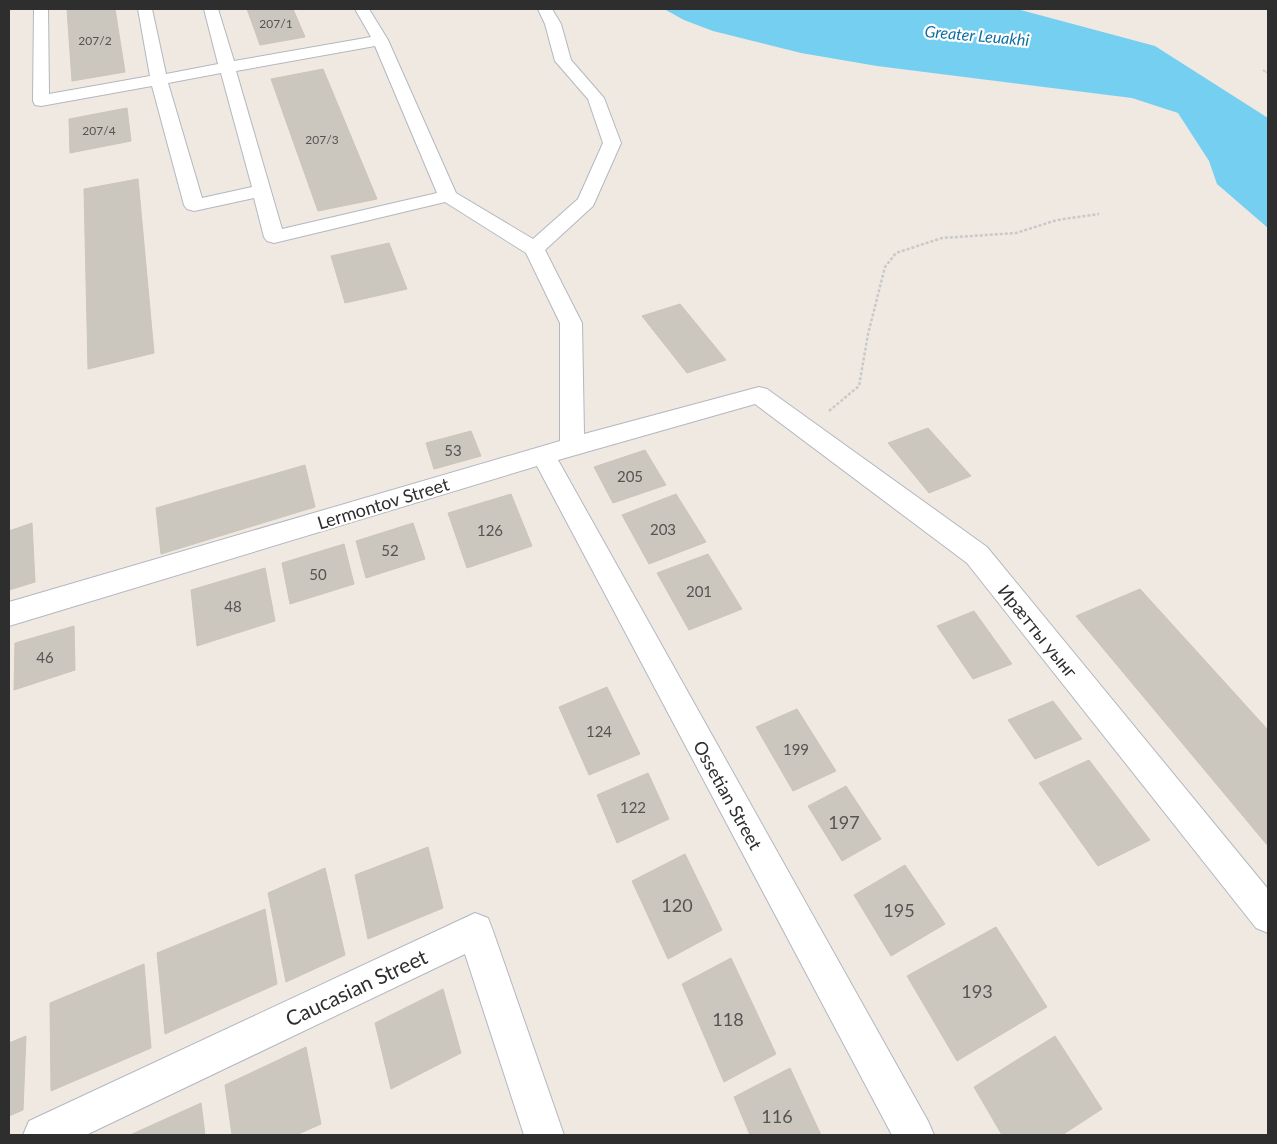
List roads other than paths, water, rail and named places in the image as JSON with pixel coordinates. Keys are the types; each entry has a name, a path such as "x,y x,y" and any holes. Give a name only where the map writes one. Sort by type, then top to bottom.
{"street":[{"path":"41,9 42,101 380,40"},
{"path":"145,9 159,80 194,205 262,191"},
{"path":"211,9 229,67 274,237 448,196"},
{"path":"362,9 380,40 448,196 534,249 571,323 557,451"},
{"path":"534,249 586,202 612,143 596,98 563,61 553,24 544,9"},
{"name":"Lermontov Street","path":"9,614 557,451 759,395"},
{"name":"Ирæтты уынг","path":"759,395 977,555 1268,916"},
{"name":"Ossetian Street","path":"557,451 914,1135"},
{"name":"Caucasian Street","path":"42,1135 475,931 544,1135"}],"water":[{"name":"Greater Leuakhi","path":"664,9 1017,9 1155,46 1268,118 1268,228 1217,184 1209,161 1178,113 1132,98 877,66 801,53 713,31 684,20"}]}
